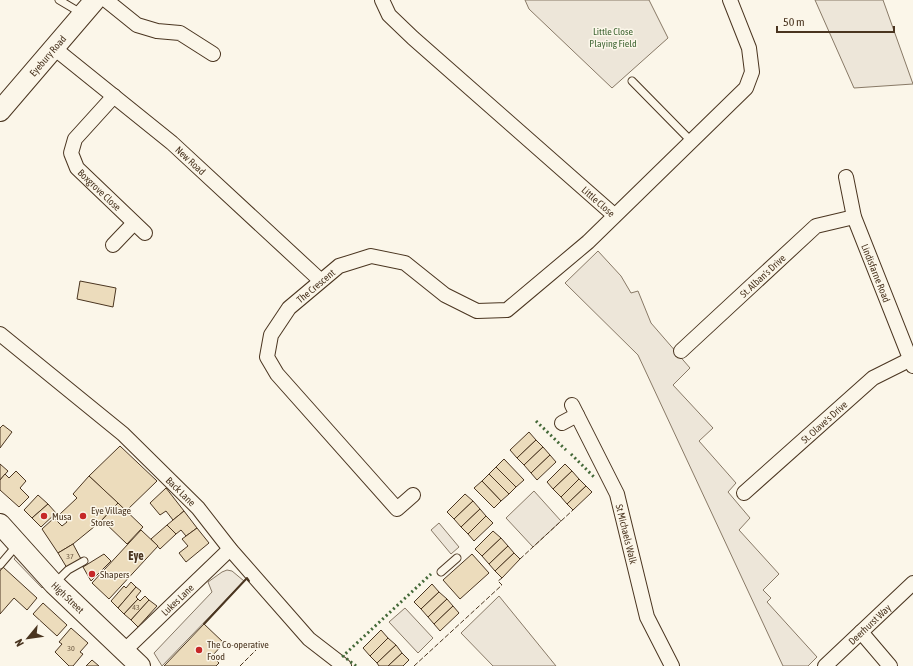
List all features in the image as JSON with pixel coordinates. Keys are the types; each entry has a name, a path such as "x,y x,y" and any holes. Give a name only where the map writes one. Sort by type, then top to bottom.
{"street":[{"path":"106,0 137,25 157,31 180,33 213,54"},
{"name":"Little Close","path":"382,0 389,15 413,38 614,215 692,142 746,88 752,72 749,48 730,0"},
{"name":"Eyebury Road","path":"2,104 54,48 89,7"},
{"name":"New Road","path":"54,48 172,143 320,280"},
{"name":"Boxgrove Close","path":"114,96 75,139 71,153 77,168 145,233"},
{"name":"Lindisfarne Road","path":"846,177 854,217 911,363"},
{"name":"The Crescent","path":"413,495 397,509 277,374 267,357 270,335 289,308 320,280 339,266 371,256 404,263 444,295 477,311 507,310 588,242 614,215"},
{"name":"St. Alban's Drive","path":"681,352 816,226 854,217"},
{"path":"113,245 134,223"},
{"name":"Back Lane","path":"0,334 123,434 198,508 265,594 310,639 344,666"},
{"name":"St. Olave's Drive","path":"744,493 873,378 911,363"},
{"name":"St Michaels Walk","path":"562,423 574,410 617,494 647,617 672,666"},
{"name":"High Street","path":"0,524 19,543 54,584 140,666"},
{"name":"Lukes Lane","path":"124,651 230,549"},
{"name":"Deerhurst Way","path":"825,666 913,583"},
{"path":"861,632 890,666"}],"lane":[{"path":"59,0 89,7"},
{"path":"632,81 692,142"},
{"path":"0,565 19,543"},
{"path":"441,572 457,558"},
{"path":"54,584 68,570 84,561"}],"green space":[{"name":"Little Close Playing Field","path":"525,0 649,0 668,38 612,88 529,9"},
{"path":"815,0 883,0 913,84 854,88"},
{"path":"598,251 621,276 631,293 638,291 651,323 690,368 673,385 713,428 699,441 736,483 728,492 750,518 739,530 779,574 763,590 771,598 767,602 817,657 808,666 783,666 638,355 565,283"},
{"path":"534,491 561,521 533,547 506,518"},
{"path":"439,523 459,547 451,554 431,530"},
{"path":"19,553 45,585 42,588 14,559"},
{"path":"227,570 232,571 244,581 162,666 154,653 212,592 208,582"},
{"path":"499,596 556,666 493,666 461,633"},
{"path":"405,608 433,638 418,653 389,622"}],"building":[{"path":"80,281 116,288 113,307 77,299"},
{"path":"3,425 12,432 0,448 0,428"},
{"path":"529,432 536,440 517,458 510,450"},
{"path":"536,440 543,447 524,465 517,458"},
{"path":"120,446 157,481 126,511 89,476"},
{"path":"543,447 550,455 531,473 524,465"},
{"path":"550,455 556,462 537,480 531,473"},
{"path":"504,459 524,480 516,487 496,467"},
{"path":"0,464 8,471 0,480"},
{"path":"565,464 572,471 553,489 547,482"},
{"path":"496,467 516,487 509,494 489,474"},
{"path":"16,471 26,481 20,488 29,497 19,507 0,490 0,480 5,474 9,478"},
{"path":"572,471 579,479 561,497 553,489"},
{"path":"489,474 509,494 501,501 482,481"},
{"name":"Eye Village Stores","path":"89,476 118,503 100,522 73,544 58,553 42,529 54,518 62,526 67,522 60,514 77,498 73,494"},
{"path":"579,479 586,486 567,504 561,497"},
{"path":"482,481 501,501 494,508 474,488"},
{"path":"586,486 592,492 573,510 567,504"},
{"path":"166,488 184,511 173,520 166,511 160,515 150,503"},
{"path":"465,494 473,501 454,519 447,512"},
{"path":"38,495 48,504 32,518 24,510"},
{"path":"473,501 480,509 461,527 454,519"},
{"path":"118,503 143,527 127,544 102,520"},
{"name":"Musa","path":"48,504 56,513 41,527 32,518"},
{"path":"480,509 486,516 468,534 461,527"},
{"path":"184,511 197,528 186,536 181,530 176,534 167,525"},
{"path":"486,516 493,523 474,541 468,534"},
{"path":"167,525 176,534 160,549 151,539"},
{"path":"197,528 209,543 186,562 179,553 188,546 182,539"},
{"path":"141,530 158,546 109,599 92,583"},
{"path":"493,531 501,538 482,556 475,549"},
{"path":"501,538 508,546 489,564 482,556"},
{"path":"73,544 81,559 67,568 58,553"},
{"path":"508,546 514,553 495,571 489,564"},
{"path":"514,553 520,559 502,578 495,571"},
{"name":"Shapers","path":"104,554 111,561 91,581 83,567"},
{"path":"472,554 489,573 460,599 443,580"},
{"path":"3,567 37,598 27,610 14,598 0,614 0,571"},
{"path":"131,582 136,587 118,608 111,601 124,586 126,588"},
{"path":"432,584 439,592 421,609 414,602"},
{"path":"136,587 141,591 136,597 138,599 124,614 118,608"},
{"path":"439,592 447,599 428,617 421,609"},
{"path":"145,596 149,600 131,620 124,614 138,599 140,601"},
{"path":"447,599 453,606 434,624 428,617"},
{"path":"149,600 157,606 138,627 131,620"},
{"path":"43,603 67,625 57,636 33,614"},
{"path":"453,606 459,613 440,631 434,624"},
{"name":"The Co-operative Food","path":"204,624 224,643 212,656 219,663 216,666 164,666"},
{"path":"71,628 88,643 80,652 83,654 73,666 69,666 55,652 62,644 59,642"},
{"path":"381,630 388,638 370,656 363,648"},
{"path":"388,638 396,645 377,663 370,656"},
{"path":"396,645 402,653 388,666 379,666 377,663"},
{"path":"402,653 409,660 403,666 388,666"},
{"path":"92,660 99,666 86,666"}],"hedge":[{"path":"536,421 566,450"},
{"path":"571,454 594,477"},
{"path":"356,666 343,656 431,574"}],"fence":[{"path":"520,559 573,510"},
{"path":"414,666 502,585 498,581 502,578"},
{"path":"240,666 256,650"}],"wall":[{"path":"204,624 247,578 249,581"}],"place":[{"name":"Musa","path":"44,516"},
{"name":"Eye Village Stores","path":"83,516"},
{"name":"Shapers","path":"92,574"},
{"name":"The Co-operative Food","path":"199,650"}],"district":[{"name":"Eye","path":"136,556"}]}
